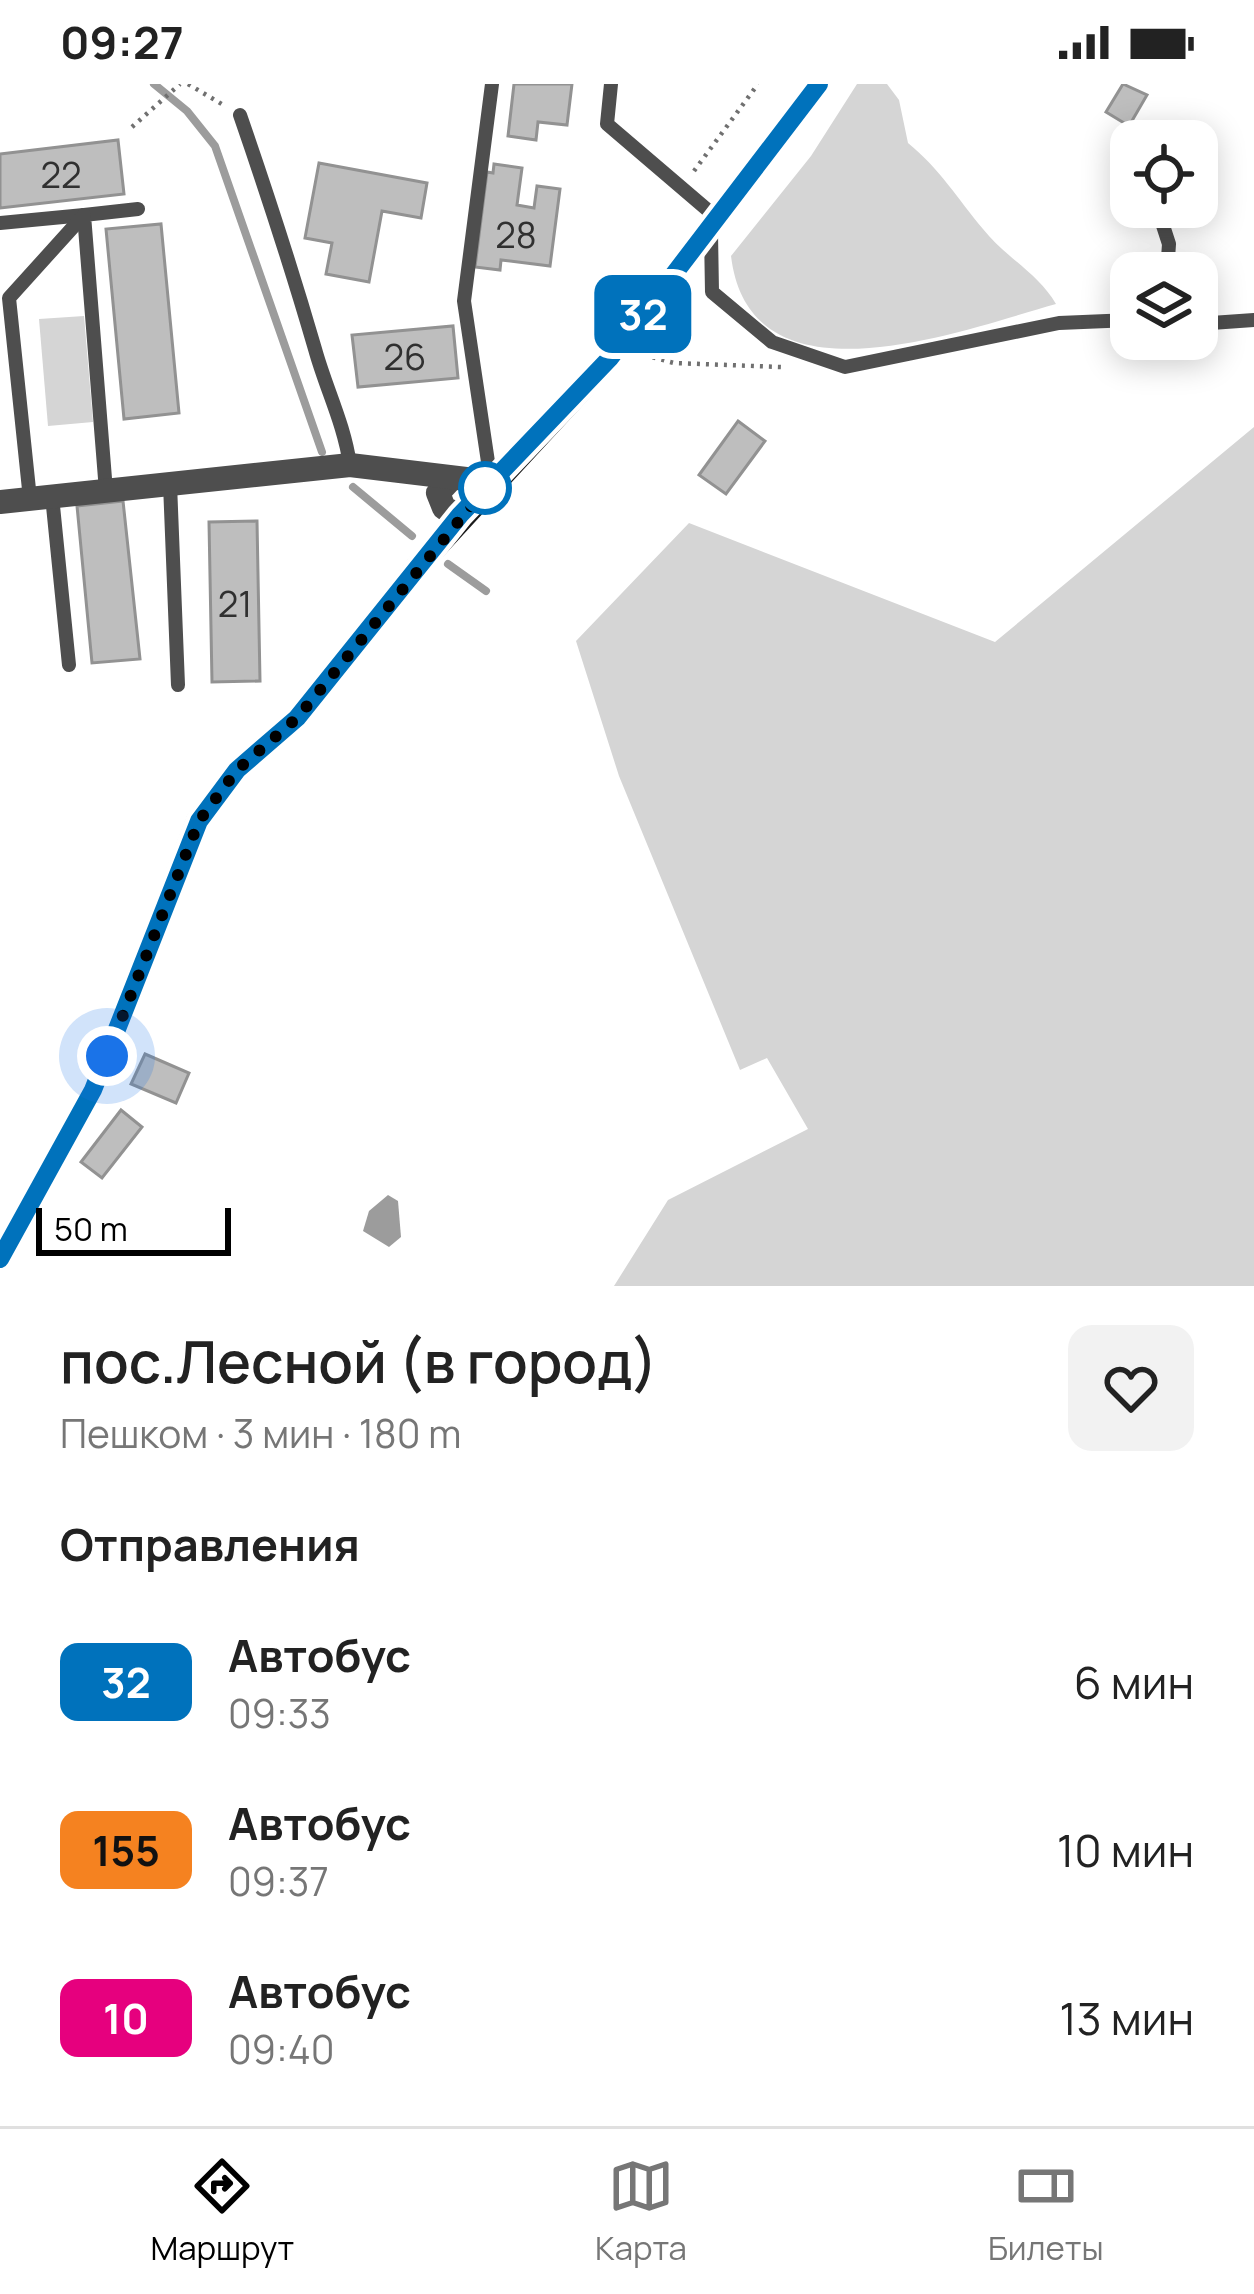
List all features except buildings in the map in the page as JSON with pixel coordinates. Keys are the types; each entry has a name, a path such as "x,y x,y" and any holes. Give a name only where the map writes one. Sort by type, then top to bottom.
{"street":[{"path":"0,1259 93,1090 199,821 237,770 297,718 460,515 617,349 819,84"},
{"path":"0,502 350,465 491,482"},
{"path":"452,478 438,493 444,508 460,515"}],"lane":[{"path":"491,482 464,301 492,84"},
{"path":"610,84 607,124 714,222 712,292 772,342 845,367 1059,323 1110,319"},
{"path":"240,115 299,284 316,353 344,423 350,465"},
{"path":"0,223 138,209"},
{"path":"84,215 106,491"},
{"path":"69,665 9,298 84,215"},
{"path":"1218,322 1254,320"},
{"path":"170,484 178,685"}],"path":[{"path":"188,84 240,115"},
{"path":"682,188 758,84"},
{"path":"132,127 177,87"},
{"path":"617,349 674,363 756,369 835,364"}],"shaded area":[{"path":"857,84 887,84 899,100 908,143 1056,304 917,341 865,348 817,347 777,333 747,304 731,256 811,156"},
{"path":"84,316 93,422 48,426 39,319"},
{"path":"1254,427 1254,1286 614,1286 668,1200 808,1129 767,1058 740,1070 619,776 576,641 689,523 995,642"},
{"path":"388,1195 398,1201 401,1237 389,1247 363,1231 369,1211"}],"waterway":[{"path":"154,84 187,111 215,146 322,452"},
{"path":"353,487 412,536"},
{"path":"448,564 486,591"}],"bus line":[{"name":"32","path":"0,1259 93,1090 171,881 199,821 237,770 297,718 460,515 610,358 819,84"}],"route":[{"path":"107,1056 171,881 199,821 237,770 297,718 491,482 485,488"}]}
